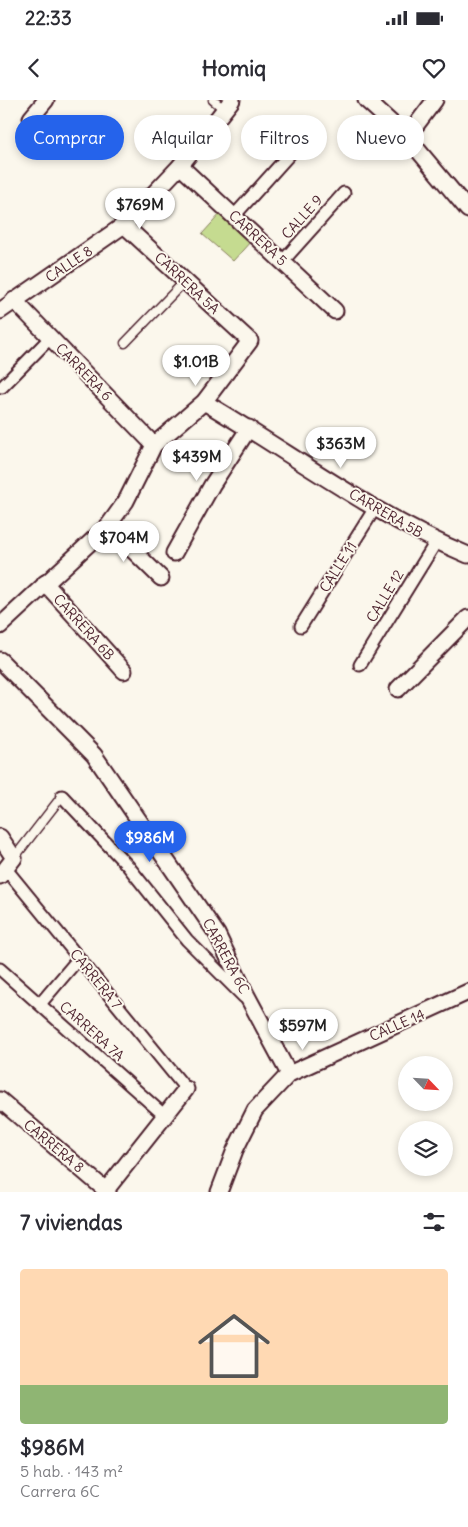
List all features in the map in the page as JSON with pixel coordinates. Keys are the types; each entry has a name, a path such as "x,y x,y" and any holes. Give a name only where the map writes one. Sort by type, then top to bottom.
{"street":[{"path":"34,115 46,100"},
{"path":"366,100 383,115"},
{"path":"424,115 435,100"},
{"name":"CALLE 8","path":"0,310 124,225 180,166 223,103"},
{"path":"424,157 468,210"},
{"path":"234,216 284,160"},
{"name":"CARRERA 5","path":"180,166 335,311"},
{"name":"CALLE 9","path":"283,261 344,193"},
{"name":"CARRERA 5A","path":"124,225 250,341 204,402"},
{"name":"CARRERA 6","path":"14,300 154,445"},
{"path":"2,387 50,338"},
{"path":"0,626 108,526 126,500 154,445 204,402"},
{"name":"CARRERA 5B","path":"204,402 249,428 375,508 436,542 468,555"},
{"path":"174,553 212,485 249,428"},
{"name":"CALLE 11","path":"300,626 375,508"},
{"path":"108,526 161,578"},
{"name":"CALLE 12","path":"360,665 436,542"},
{"name":"CARRERA 6B","path":"45,583 124,671"},
{"path":"398,689 468,618"},
{"name":"CARRERA 6C","path":"0,660 94,755 217,934 289,1074"},
{"path":"62,796 128,866 187,940 251,1003"},
{"name":"CARRERA 7","path":"0,837 6,868 186,1089"},
{"path":"40,1004 78,958"},
{"name":"CARRERA 7A","path":"0,969 165,1116"},
{"name":"CALLE 14","path":"219,1192 235,1150 255,1110 289,1074 468,992"},
{"path":"107,1191 186,1089"},
{"name":"CARRERA 8","path":"0,1100 107,1191"}],"lane":[{"path":"125,343 185,281"},
{"path":"6,868 62,796"}],"green space":[{"path":"221,213 251,241 233,261 202,234"}]}
